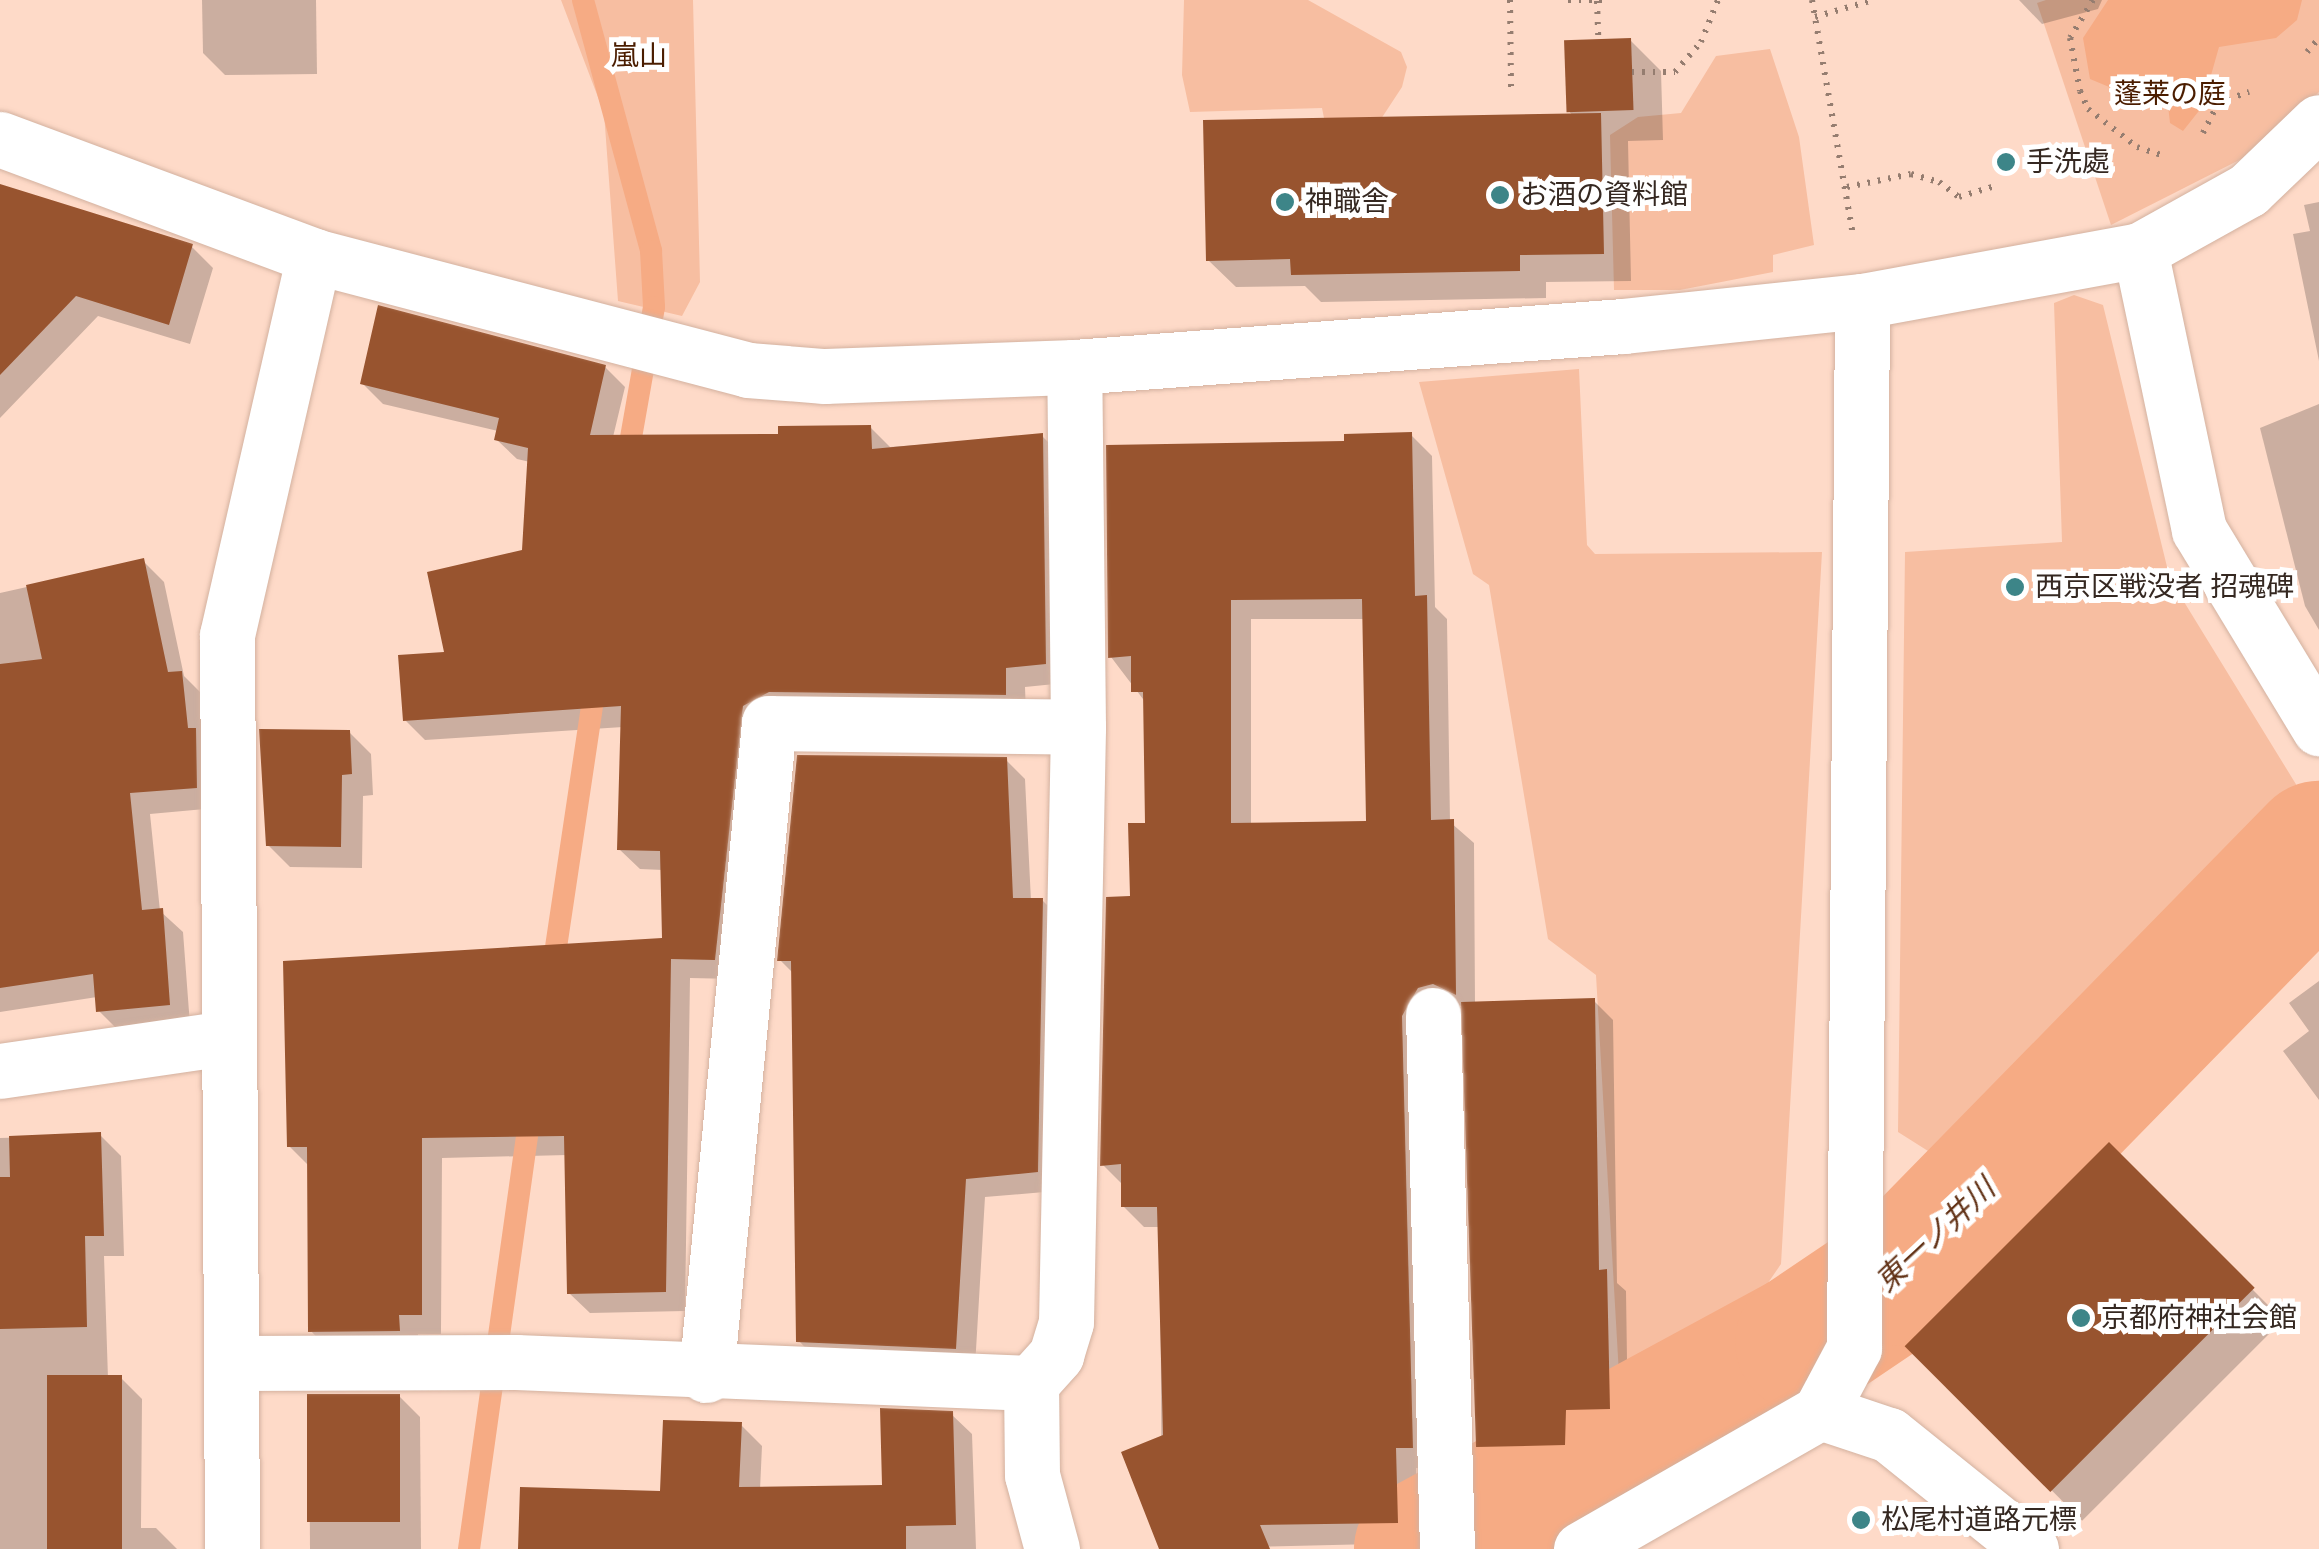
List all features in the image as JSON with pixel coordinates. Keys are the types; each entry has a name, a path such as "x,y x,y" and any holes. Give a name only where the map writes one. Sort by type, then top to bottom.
{"street":[{"path":"0,139 314,256 486,306 607,331 748,370 825,376 1074,367 1623,326 1862,301 2140,250 2248,190 2319,122"},
{"path":"2140,250 2199,530 2319,728"},
{"path":"232,1549 236,1363 226,1038 227,634 314,256"},
{"path":"1581,1549 1820,1412 1854,1348 1862,301"},
{"path":"1052,1549 1032,1475 1030,1383 1056,1355 1066,1322 1078,726 1074,367"},
{"path":"706,1375 768,723 1078,726"},
{"path":"1433,1015 1446,1523"},
{"path":"0,1070 226,1038"},
{"path":"236,1363 491,1361 706,1375 1030,1383"},
{"path":"1820,1412 1889,1435 2031,1549"}],"path":[{"path":"1510,0 1512,88"},
{"path":"1568,0 1599,0 1598,38"},
{"path":"1632,72 1675,72 1702,42 1718,0"},
{"path":"1812,0 1847,187 1862,301"},
{"path":"1815,18 1872,0"},
{"path":"2094,0 2070,38 2088,109 2147,154 2178,150"},
{"path":"2294,65 2319,38"},
{"path":"2191,143 2218,103 2266,91"},
{"path":"1847,187 1912,174 1939,182 1958,198 1996,186"}],"green space":[{"name":"嵐山","path":"561,0 693,0 700,282 682,316 618,301 604,113"},
{"path":"1184,0 1308,0 1401,52 1407,67 1402,87 1381,119 1328,138 1322,108 1190,112 1182,75"},
{"name":"蓬莱の庭","path":"2319,0 2319,92 2263,148 2111,225 2037,3"},
{"path":"1770,49 1799,137 1814,245 1773,255 1773,272 1680,290 1614,290 1610,135 1638,117 1681,113 1716,56"},
{"path":"2074,295 2103,305 2170,579 2305,799 1936,1156 1898,1132 1905,552 2062,542 2054,303"},
{"path":"1579,369 1587,545 1595,554 1822,552 1781,1264 1748,1312 1620,1392 1596,975 1548,939 1489,585 1473,574 1419,382"}],"shaded area":[{"path":"2108,0 2302,0 2297,20 2276,38 2219,47 2202,107 2183,131 2170,123 2165,79 2114,89 2090,79 2083,38"}],"building":[{"path":"1631,38 1634,110 1567,112 1564,40"},
{"path":"1601,113 1604,254 1520,255 1520,271 1291,275 1290,259 1206,261 1203,120"},
{"path":"0,184 193,244 169,325 76,296 0,375"},
{"path":"378,305 606,365 590,435 778,434 778,426 871,425 872,449 1043,433 1046,664 1006,668 1006,695 769,692 743,706 715,960 671,959 666,1292 567,1294 564,1136 422,1138 422,1315 399,1315 400,1331 308,1332 307,1147 287,1147 283,961 662,938 660,851 617,850 621,706 403,721 398,655 444,652 427,572 522,550 528,448 494,440 499,418 360,384"},
{"path":"1412,432 1415,596 1427,595 1431,820 1454,819 1456,995 1433,984 1418,988 1402,1016 1413,1448 1396,1448 1398,1523 1260,1525 1270,1549 1159,1549 1121,1452 1163,1435 1157,1207 1121,1207 1121,1164 1100,1166 1106,897 1130,896 1128,823 1145,823 1143,692 1131,692 1131,656 1108,658 1106,445 1344,441 1344,434","holes":["1362,599 1366,821 1231,823 1231,600"]},
{"path":"144,558 168,672 182,671 188,728 196,728 197,788 130,793 142,910 163,908 170,1005 96,1012 93,974 0,988 0,664 42,659 26,585"},
{"path":"259,729 350,730 352,774 342,775 341,847 266,846"},
{"path":"797,755 1007,757 1013,898 1043,898 1038,1172 966,1179 956,1349 796,1342 791,961 777,961"},
{"path":"1595,998 1599,1270 1607,1269 1610,1409 1566,1410 1565,1445 1476,1447 1461,1002"},
{"path":"101,1132 104,1236 85,1236 87,1327 0,1329 0,1177 10,1177 9,1136"},
{"name":"京都府神社会館","path":"2109,1142 2255,1288 2050,1492 1905,1346"},
{"path":"47,1375 122,1375 122,1549 47,1549"},
{"path":"307,1394 400,1394 400,1522 307,1522"},
{"path":"880,1408 953,1411 956,1525 906,1526 906,1549 518,1549 520,1487 660,1491 663,1420 742,1422 739,1487 882,1485"}],"waterway":[{"path":"583,0 651,251 654,307 626,465"},
{"path":"552,974 596,680"},
{"name":"東一ノ井川","path":"1424,1549 1805,1342 1903,1276 2319,851"},
{"path":"469,1549 531,1110"}],"place":[{"name":"手洗處","path":"2006,162"},
{"name":"お酒の資料館","path":"1500,195"},
{"name":"神職舎","path":"1285,202"},
{"name":"西京区戦没者 招魂碑","path":"2015,587"},
{"name":"京都府神社会館","path":"2081,1318"},
{"name":"松尾村道路元標","path":"1861,1520"}]}
